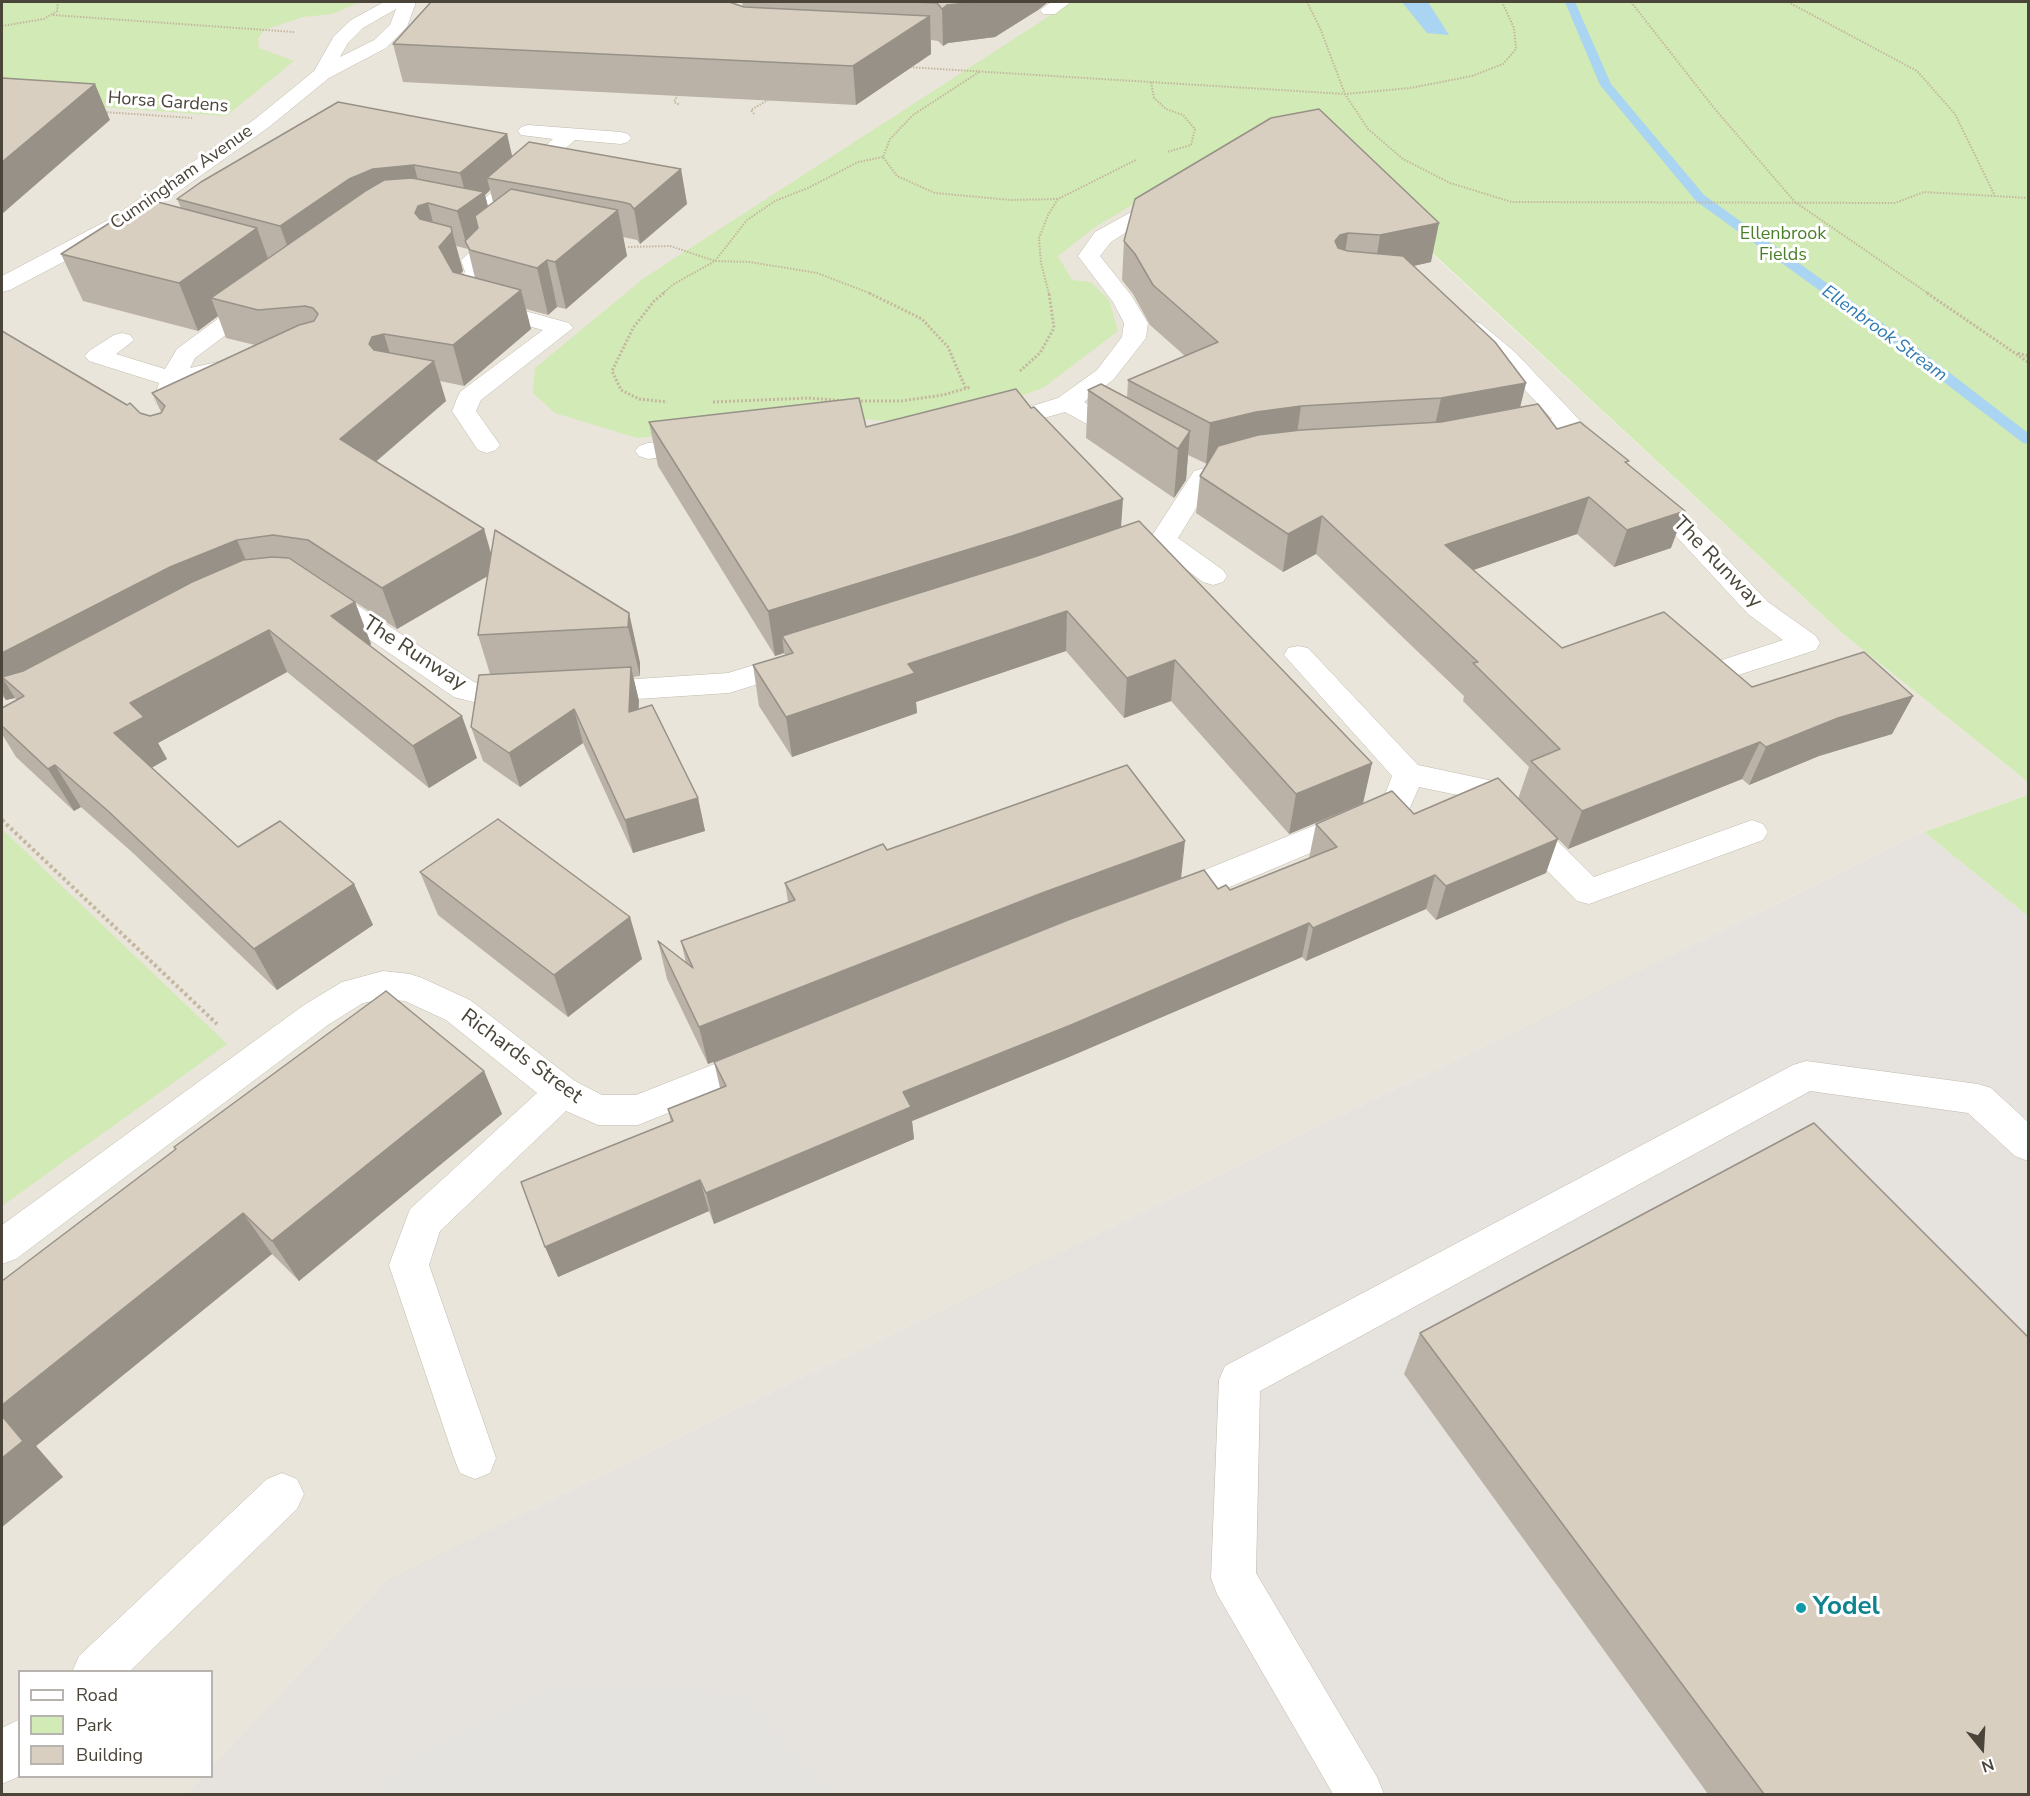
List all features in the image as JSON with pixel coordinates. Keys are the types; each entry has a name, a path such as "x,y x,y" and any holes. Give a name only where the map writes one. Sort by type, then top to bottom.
{"street":[{"name":"Cunningham Avenue","path":"322,74 340,40 357,24 396,2"},
{"name":"Cunningham Avenue","path":"2,285 118,224 262,123 322,74 380,44 398,27 407,2"},
{"path":"528,132 621,138"},
{"path":"487,445 464,411 459,394 561,328 472,304 462,286 477,273 461,257 503,226 465,215 571,135"},
{"path":"969,431 1004,424 1067,404 1105,375 1134,338 1136,323 1111,283 1089,256 1102,237 1181,187"},
{"path":"118,224 141,230"},
{"path":"158,423 172,379 185,354 278,286"},
{"path":"1457,315 1507,357 1567,424 1601,454"},
{"path":"122,340 97,356 172,379 257,361"},
{"path":"1067,404 1151,448"},
{"path":"1488,438 1567,424"},
{"path":"648,451 719,443"},
{"path":"1088,566 1163,540 1193,471 1262,461"},
{"name":"The Runway","path":"1627,477 1670,514 1758,608 1806,643 1726,669"},
{"path":"1163,540 1214,576"},
{"name":"The Runway","path":"298,588 314,590 464,690 496,698 729,683 816,655"},
{"path":"1298,655 1408,774 1487,790 1589,892 1752,832"},
{"path":"1140,910 1215,882 1396,804 1408,774"},
{"name":"Richards Street","path":"2,1247 316,1015 354,992 383,985 410,988 458,1010 562,1092 598,1110 638,1110 790,1049"},
{"path":"1360,1794 1233,1578 1240,1380 1806,1076 1978,1099 2028,1144"},
{"path":"474,1458 409,1265 424,1221 562,1092"},
{"path":"96,1670 282,1494"},
{"path":"2,1760 18,1745"}],"path":[{"path":"52,15 59,7 58,2"},
{"path":"1307,2 1320,28 1345,94 1368,129 1402,159 1450,183 1512,202 1895,203 1924,192 2028,198"},
{"path":"904,67 1345,94 1410,88 1472,76 1503,64 1516,49 1514,28 1502,2"},
{"path":"1631,2 1714,108 1795,202 2028,362"},
{"path":"1788,2 1917,71 1955,114 1995,196"},
{"path":"2,26 29,23 52,15 299,32"},
{"path":"883,157 890,139 913,115 980,71"},
{"path":"1151,82 1154,98 1166,109 1183,115 1195,129 1191,145 1158,154"},
{"path":"680,105 674,102 683,85"},
{"path":"754,114 751,110 771,98"},
{"name":"Horsa Gardens","path":"104,112 262,123"},
{"path":"883,157 897,176 935,193 1011,200 1058,199 1141,159"},
{"path":"668,403 639,399 621,390 612,371 633,328 654,301 674,284 715,261 747,220 775,201 808,188 858,162 883,157"},
{"path":"1017,374 1040,353 1054,328 1048,285 1041,263 1039,238 1048,215 1058,199"},
{"path":"628,247 670,246 715,261 750,261 817,273 870,293 922,319 948,347 966,388 1004,424"},
{"path":"2011,351 2028,356"},
{"path":"710,403 807,398 901,401 943,395 976,386"},
{"path":"2,820 255,1060"}],"shaded area":[{"path":"2,2 1160,2 1842,633 2028,782 2028,795 1924,832 388,1579 213,1765 213,1670 18,1670 18,1778 201,1778 185,1794 2,1794"},
{"path":"1924,832 2028,916 2028,1794 185,1794 201,1778 213,1778 213,1765 388,1579"},
{"path":"561,1684 742,1693 831,1794 375,1794 404,1762"}],"green space":[{"path":"2,2 361,2 332,14 303,17 264,30 258,39 259,48 294,61 226,116 2,100"},
{"name":"Ellenbrook Fields","path":"1071,2 2028,2 2028,782 1842,633 1286,117 1267,125 1095,227 1058,256 1072,280 1091,282 1109,300 1118,331 1043,388 987,408 914,423 847,418 637,438 555,413 533,393 535,368 644,278"},
{"path":"2028,795 2028,916 1924,832"},
{"path":"2,829 227,1044 2,1206"}],"water":[{"path":"1402,2 1428,2 1449,35 1427,33"}],"building":[{"path":"431,2 729,2 744,7 930,16 853,66 393,44"},
{"path":"915,2 978,2 947,5 942,9 937,3"},
{"path":"2,78 95,84 2,162"},
{"path":"338,102 507,134 460,173 414,165 373,169 349,179 280,226 177,199 201,182"},
{"path":"1319,109 1439,223 1380,235 1348,233 1340,235 1335,241 1338,248 1403,256 1495,342 1526,383 1441,398 1301,406 1256,412 1210,423 1128,380 1218,342 1153,285 1135,254 1124,241 1135,199 1271,118"},
{"path":"529,142 681,169 634,209 630,204 622,202 487,178"},
{"path":"412,178 484,192 457,211 428,203 418,206 415,213 420,219 451,227 452,232 439,247 453,272 521,290 453,345 384,334 372,337 369,344 374,350 434,361 340,439 484,529 382,588 308,540 273,535 237,540 170,567 2,653 2,331 127,405 130,403 140,413 150,416 161,413 165,406 152,393 299,325 314,321 318,314 313,308 305,306 258,310 211,298 367,190 384,180"},
{"path":"511,189 618,210 555,262 547,260 537,268 470,250 465,241 478,228 475,216"},
{"path":"154,201 257,228 179,283 61,254 119,217 129,220"},
{"path":"1101,384 1190,431 1178,449 1088,390"},
{"path":"1016,389 1031,408 1034,407 1123,499 1012,536 768,611 649,422 859,398 866,427"},
{"path":"1538,404 1557,429 1580,422 1629,461 1625,462 1685,511 1627,530 1589,497 1445,545 1562,648 1664,612 1752,687 1864,652 1913,696 1838,718 1766,747 1760,742 1582,811 1531,761 1560,749 1473,663 1478,662 1322,516 1288,534 1200,476 1218,446 1258,435 1301,430 1441,422"},
{"path":"1139,521 1372,763 1296,794 1175,660 1127,678 1067,611 908,664 915,673 786,717 753,665 793,653 782,636 1034,557"},
{"path":"495,530 629,613 628,627 478,635"},
{"path":"289,558 355,602 331,616 462,716 413,746 269,630 130,703 144,717 114,733 238,847 280,821 354,884 254,949 108,811 55,765 48,769 2,726 2,708 24,696 2,677 23,671 192,582 243,560"},
{"path":"631,667 629,712 652,705 698,798 625,820 574,709 509,753 471,727 479,675"},
{"path":"1127,765 1185,841 1042,893 699,1027 658,941 693,968 681,941 795,900 785,883 883,844 887,850"},
{"path":"1498,778 1558,839 1446,886 1435,875 1313,928 1309,923 1071,1025 903,1092 911,1107 706,1193 700,1180 545,1247 521,1182 673,1121 668,1109 726,1086 714,1062 1068,920 1204,870 1218,889 1226,885 1230,890 1337,847 1316,824 1392,791 1414,814"},
{"path":"498,819 630,917 554,975 420,872"},
{"path":"386,991 484,1071 272,1241 243,1213 2,1405 2,1281 176,1149 174,1147"},
{"name":"Yodel","path":"1814,1123 2028,1337 2028,1794 1764,1794 1420,1333"},
{"path":"2,1416 23,1441 2,1458"}],"waterway":[{"name":"Ellenbrook Stream","path":"1570,2 1606,85 1700,198 1915,353 2028,440"}],"place":[{"name":"Yodel","path":"1801,1608"}]}
